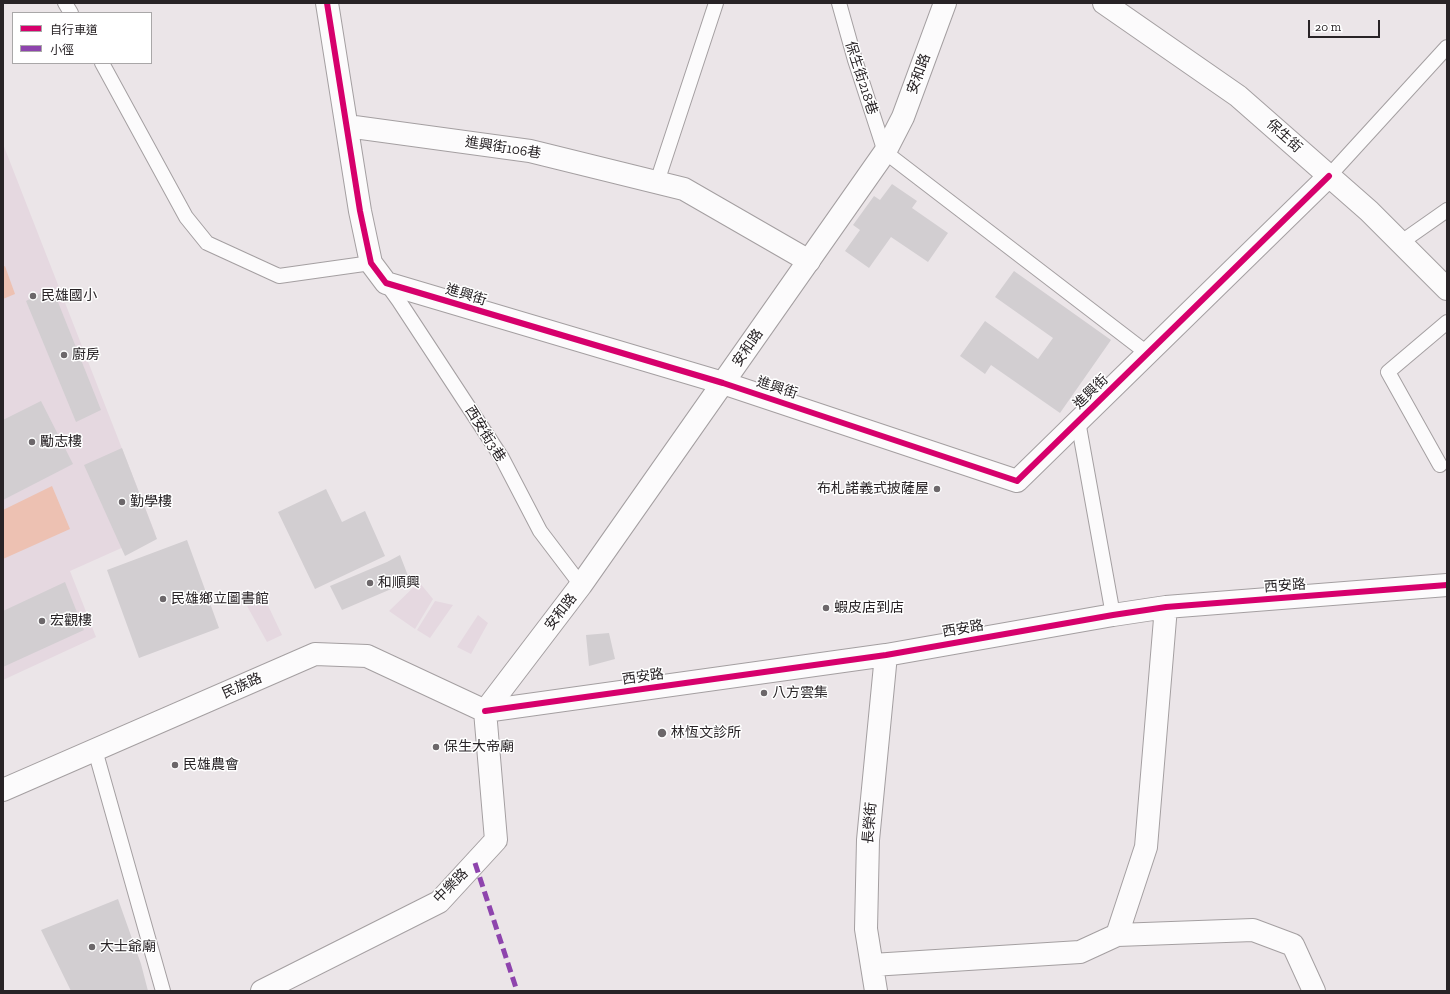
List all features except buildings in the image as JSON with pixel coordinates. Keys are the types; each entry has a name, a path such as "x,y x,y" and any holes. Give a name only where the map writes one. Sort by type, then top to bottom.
{"street":[{"path":"327,3 360,211 371,263 386,283"},
{"name":"安和路","path":"485,711 581,586 885,152 903,117 945,3"},
{"name":"保生街","path":"1104,3 1238,96 1369,211 1447,289"},
{"name":"進興街106巷","path":"347,126 530,151 684,189 810,261"},
{"name":"進興街","path":"386,283 723,383 1017,481 1329,176"},
{"name":"西安路","path":"485,711 886,654 1166,607 1447,585"},
{"path":"1116,935 1146,847 1166,607"},
{"name":"民族路","path":"3,790 315,654 367,656 485,711"},
{"name":"長榮街","path":"876,991 866,929 868,840 886,654"},
{"name":"中樂路","path":"262,991 439,902 496,840 485,711"},
{"path":"872,965 1080,952 1116,935 1253,930 1293,946 1314,991"}],"lane":[{"path":"65,3 71,12"},
{"path":"657,182 716,3"},
{"name":"保生街218巷","path":"839,3 855,60 885,152"},
{"path":"1329,176 1447,48"},
{"path":"103,64 186,217 208,243 279,276 371,263"},
{"path":"885,152 1147,353"},
{"path":"1400,242 1447,210"},
{"name":"西安街3巷","path":"386,283 502,458 540,531 581,586"},
{"path":"1440,466 1388,372 1447,322"},
{"path":"1078,421 1113,615"},
{"path":"95,750 163,991"}],"shaded area":[{"name":"民雄國小","path":"3,144 155,533 70,571 96,637 3,680"},
{"path":"5,266 15,294 3,299 3,267"},
{"path":"52,486 70,529 3,559 3,510"},
{"path":"419,582 433,599 415,629 389,611"},
{"path":"263,595 282,635 267,642 247,606"},
{"path":"435,601 453,605 430,638 417,630"},
{"path":"478,615 488,623 471,654 457,647"}],"marked path":[{"path":"475,863 517,991"}],"cycle path":[{"path":"327,3 360,211 371,263 386,283 723,383 1017,481 1329,176"},
{"path":"485,711 886,655 1166,607 1447,585"}],"place":[{"name":"民雄國小","path":"33,296"},
{"name":"廚房","path":"64,355"},
{"name":"勵志樓","path":"32,442"},
{"name":"布札諾義式披薩屋","path":"937,489"},
{"name":"勤學樓","path":"122,502"},
{"name":"和順興","path":"370,583"},
{"name":"民雄鄉立圖書館","path":"163,599"},
{"name":"蝦皮店到店","path":"826,608"},
{"name":"宏觀樓","path":"42,621"},
{"name":"八方雲集","path":"764,693"},
{"name":"林恆文診所","path":"662,733"},
{"name":"保生大帝廟","path":"436,747"},
{"name":"民雄農會","path":"175,765"},
{"name":"大士爺廟","path":"92,947"}]}
